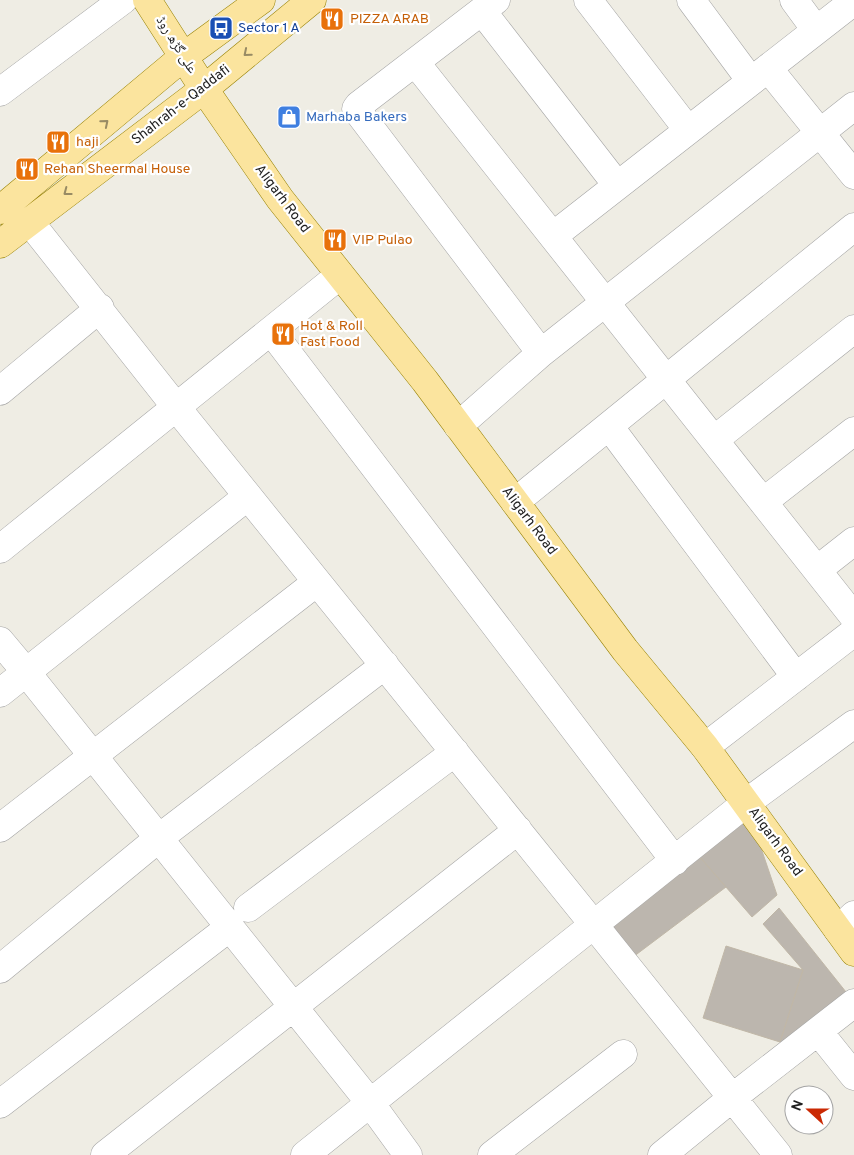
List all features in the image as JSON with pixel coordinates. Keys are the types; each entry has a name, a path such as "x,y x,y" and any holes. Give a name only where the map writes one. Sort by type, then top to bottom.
{"main road":[{"name":"علی گڑھ روڈ","path":"148,0 204,89"},
{"path":"0,210 183,57 262,0"},
{"name":"Shahrah-e-Qaddafi","path":"0,244 204,89 312,0"},
{"name":"Aligarh Road","path":"204,89 280,199 425,381 625,650 705,747 746,803 846,922 854,952"}],"street":[{"path":"0,92 123,0"},
{"path":"588,0 688,130"},
{"path":"690,0 760,75 820,133 854,175"},
{"path":"794,0 816,30"},
{"path":"552,236 854,1"},
{"path":"542,353 356,109 489,5 617,186"},
{"path":"415,62 854,617"},
{"path":"458,426 542,353 854,106"},
{"path":"30,221 176,407 778,1155"},
{"path":"515,502 854,227"},
{"path":"0,549 340,275"},
{"path":"0,391 100,308"},
{"path":"714,440 854,329"},
{"path":"271,331 676,861"},
{"path":"608,426 796,677"},
{"path":"764,502 854,431"},
{"path":"0,693 248,496"},
{"path":"817,570 854,541"},
{"path":"0,828 317,582"},
{"path":"705,747 854,632"},
{"path":"0,641 159,838 239,918 293,1006 371,1104 408,1155"},
{"path":"0,969 159,838 385,665"},
{"path":"305,1155 676,861 746,803 854,724"},
{"path":"0,1104 454,752"},
{"path":"104,1155 518,830"},
{"path":"662,1155 854,1003"},
{"path":"818,1031 854,1076"},
{"path":"492,1155 623,1054"}],"building":[{"path":"746,804 777,895 752,917 692,848"},
{"path":"692,848 726,887 625,963 595,925"},
{"path":"779,908 854,1002 788,1053 780,1042 803,970 763,924"},
{"path":"726,946 803,970 780,1042 703,1018"}],"place":[{"name":"PIZZA ARAB","path":"332,19"},
{"name":"Sector 1 A","path":"221,28"},
{"name":"Marhaba Bakers","path":"289,117"},
{"name":"haji","path":"58,142"},
{"name":"Rehan Sheermal House","path":"27,169"},
{"name":"VIP Pulao","path":"335,240"},
{"name":"Hot & Roll Fast Food","path":"283,334"}]}
